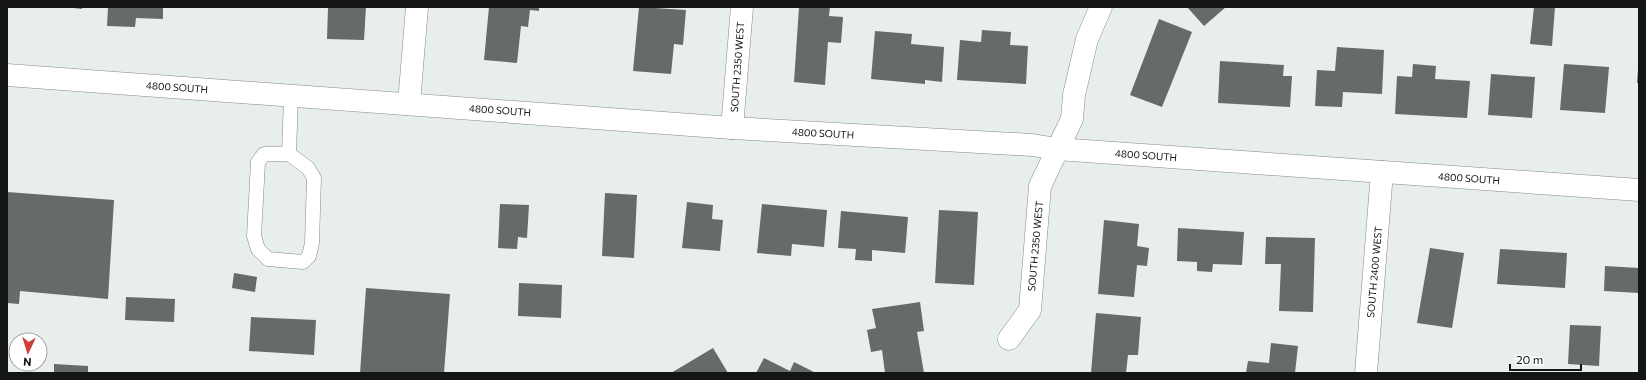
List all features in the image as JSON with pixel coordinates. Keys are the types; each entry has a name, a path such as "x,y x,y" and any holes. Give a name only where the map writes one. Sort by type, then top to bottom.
{"main road":[{"path":"409,103 417,7"},
{"name":"SOUTH 2350 WEST","path":"732,128 742,7"},
{"path":"1057,149 1072,119 1074,95 1086,39 1101,7"},
{"name":"4800 SOUTH","path":"7,76 409,103 732,128 1032,145 1057,149 1639,190"},
{"name":"SOUTH 2350 WEST","path":"1009,339 1030,310 1040,186 1057,149"},
{"name":"SOUTH 2400 WEST","path":"1366,373 1382,172"}],"lane":[{"path":"289,154 291,95"},
{"path":"264,154 289,154 308,168 314,178 312,243 309,256 303,262 268,260 258,249 254,236 258,162 264,154"}],"building":[{"path":"65,7 82,7 82,9"},
{"path":"108,7 163,7 163,19 136,18 135,27 107,26"},
{"path":"328,7 366,7 364,40 327,39"},
{"path":"489,7 539,7 539,11 530,10 528,27 521,26 517,63 484,60"},
{"path":"639,7 686,10 683,45 674,44 671,74 633,71"},
{"path":"799,7 830,7 829,16 843,17 841,43 828,42 825,85 794,82"},
{"path":"1187,7 1226,7 1204,26"},
{"path":"1534,7 1555,7 1552,46 1530,44"},
{"path":"1159,19 1192,32 1162,107 1130,95"},
{"path":"982,30 1011,32 1010,45 1028,46 1026,84 957,80 960,40 981,42"},
{"path":"875,31 912,34 911,44 944,47 942,82 925,80 925,84 871,79"},
{"path":"1337,47 1384,50 1382,94 1343,92 1342,107 1315,106 1317,70 1335,71"},
{"path":"1220,61 1284,65 1283,76 1292,76 1290,107 1218,103"},
{"path":"1413,64 1436,66 1435,79 1470,81 1467,118 1395,114 1397,76 1412,77"},
{"path":"1564,64 1609,67 1605,113 1560,110"},
{"path":"1638,69 1639,83 1637,83"},
{"path":"1491,74 1535,77 1532,118 1488,115"},
{"path":"7,192 114,200 108,299 20,291 19,304 7,303"},
{"path":"605,193 637,195 634,258 602,256"},
{"path":"687,202 713,205 712,219 723,220 720,251 682,248"},
{"path":"500,204 529,205 527,238 518,237 517,249 498,248"},
{"path":"762,204 827,210 824,247 792,244 791,256 757,253"},
{"path":"939,210 978,212 974,285 935,283"},
{"path":"841,211 908,217 905,253 872,250 872,261 855,260 856,249 838,248"},
{"path":"1104,220 1139,224 1137,246 1149,248 1147,266 1137,265 1134,297 1098,294"},
{"path":"1178,228 1244,232 1242,265 1213,264 1212,272 1197,271 1197,262 1177,261"},
{"path":"1266,237 1315,238 1313,312 1279,311 1281,264 1265,264"},
{"path":"1430,248 1464,253 1452,328 1417,323"},
{"path":"1500,249 1567,253 1565,288 1497,284"},
{"path":"1605,266 1639,268 1639,293 1604,291"},
{"path":"234,273 257,277 255,292 232,288"},
{"path":"519,283 562,285 561,318 518,316"},
{"path":"366,288 450,294 444,373 360,373"},
{"path":"126,297 175,299 174,322 125,320"},
{"path":"920,302 924,331 917,332 924,373 885,373 882,350 871,352 867,330 876,328 872,309"},
{"path":"1096,313 1141,317 1138,355 1128,355 1126,373 1091,373"},
{"path":"251,317 316,320 314,355 249,351"},
{"path":"1570,325 1601,326 1599,366 1568,364"},
{"path":"1271,343 1298,346 1295,373 1246,373 1248,361 1269,363"},
{"path":"713,348 728,373 671,373"},
{"path":"764,358 790,371 794,362 814,372 756,373"},
{"path":"54,364 88,366 88,373 54,373"}]}
